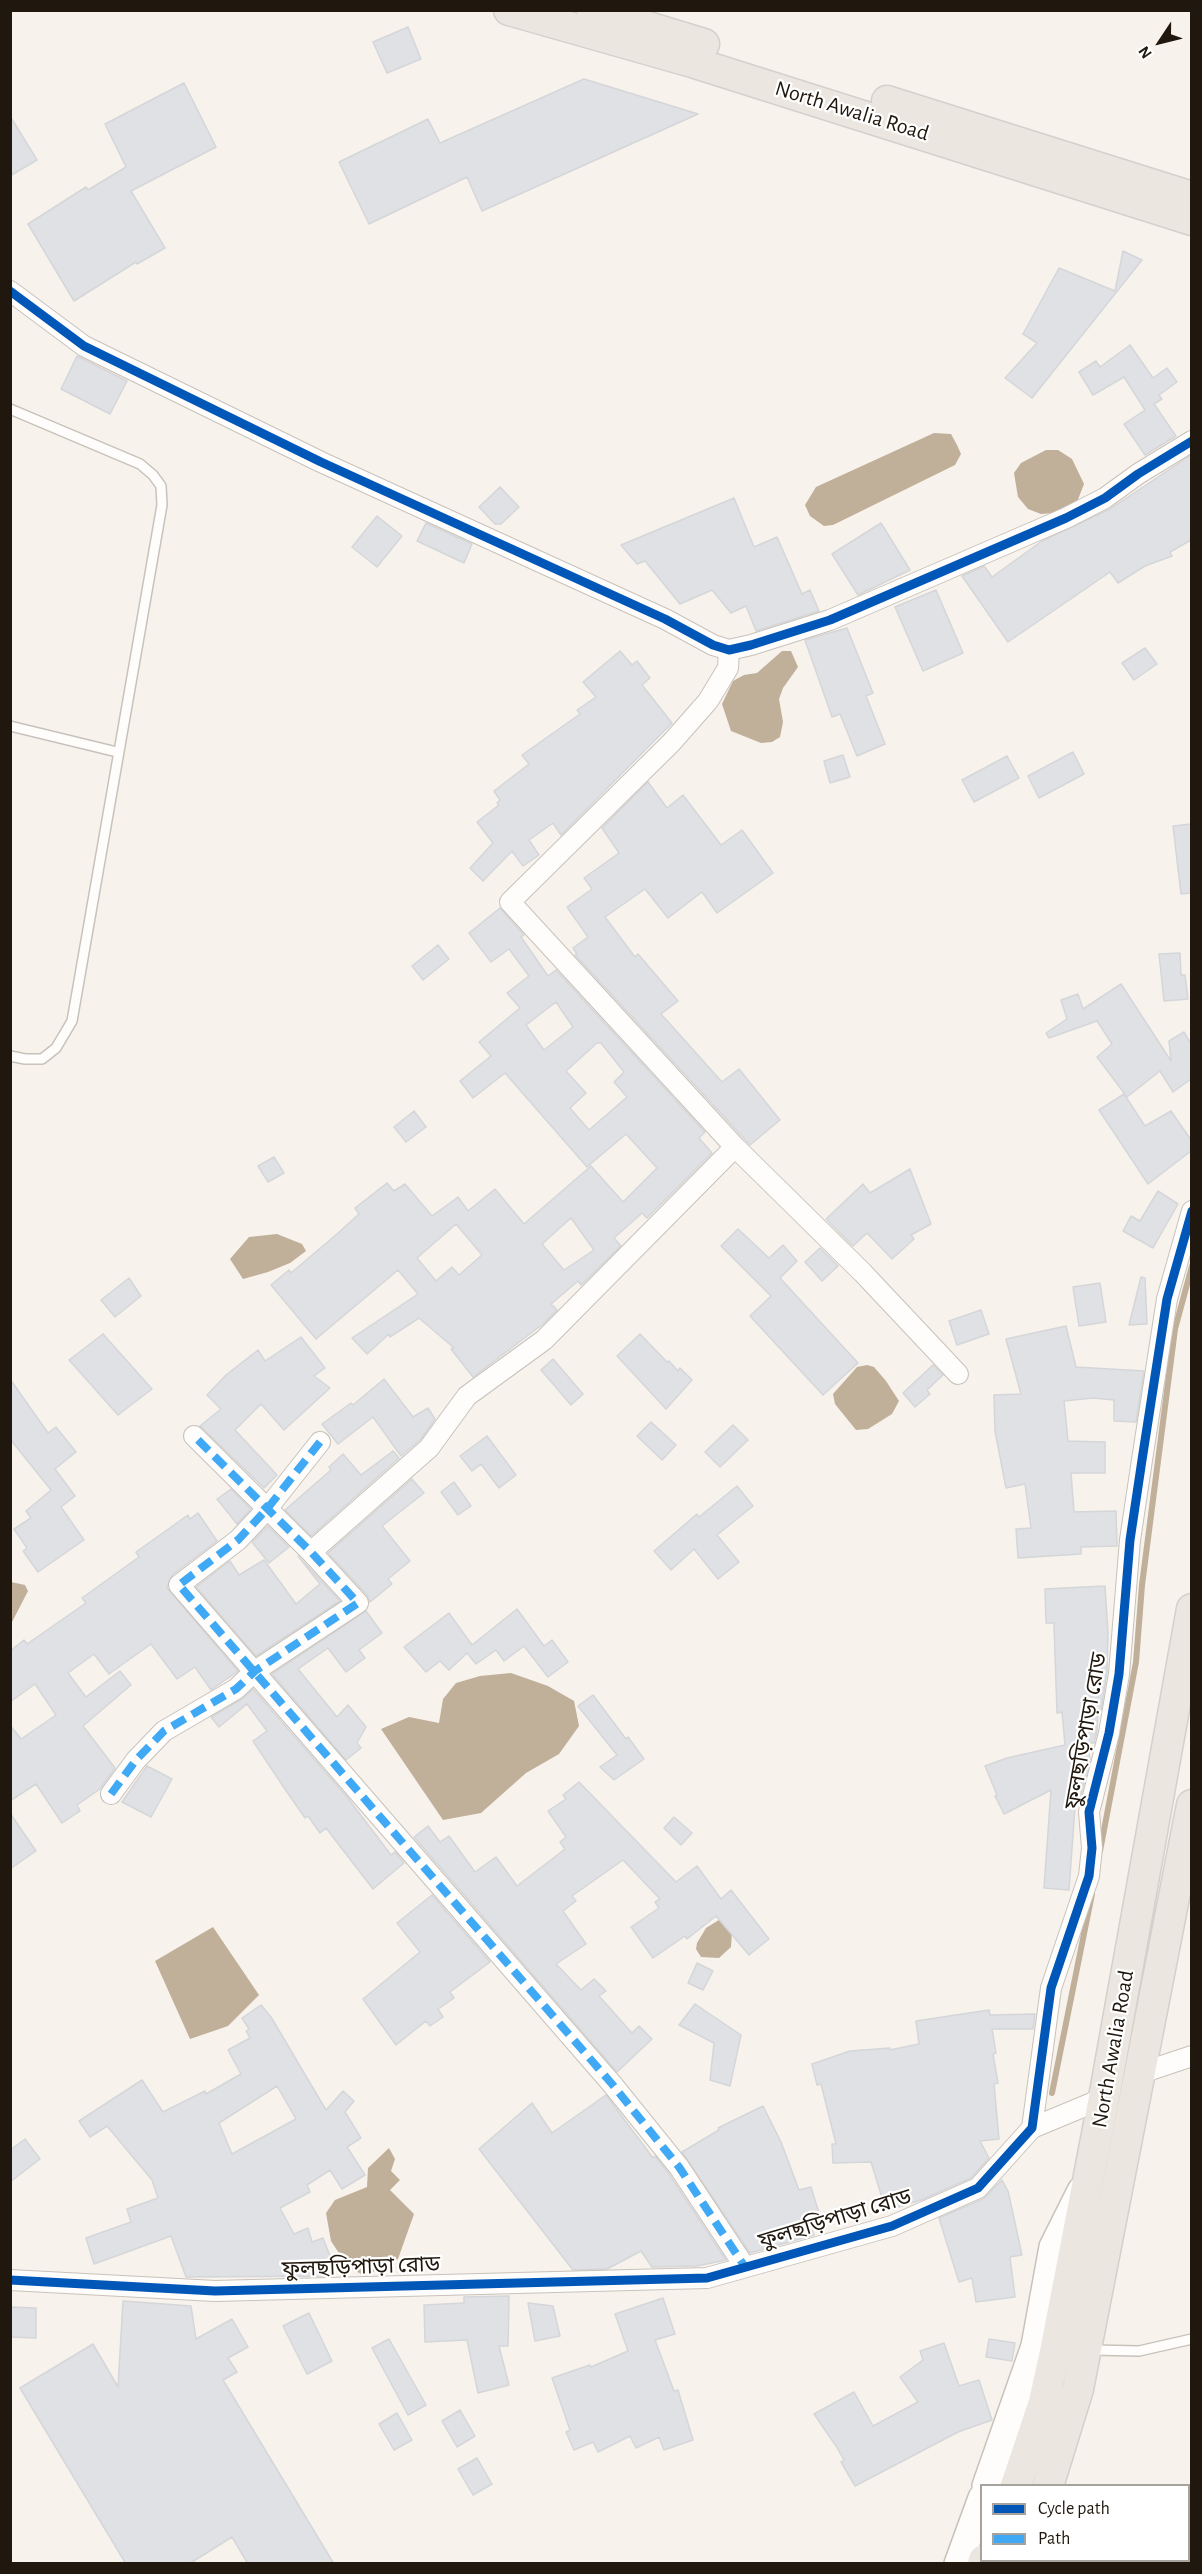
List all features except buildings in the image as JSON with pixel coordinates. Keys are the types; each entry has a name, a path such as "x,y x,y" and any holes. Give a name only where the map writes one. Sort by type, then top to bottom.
{"main road":[{"name":"North Awalia Road","path":"509,10 692,62 1191,220"},
{"name":"North Awalia Road","path":"592,10 1191,197"},
{"name":"North Awalia Road","path":"1017,2484 1044,2402 1104,2098 1191,1609"},
{"name":"North Awalia Road","path":"1049,2484 1078,2389 1141,2073 1191,1805"},
{"path":"987,2484 1035,2346 1053,2247 1090,2171"},
{"path":"958,2564 980,2501"}],"street":[{"path":"10,291 84,346 321,462 665,619 713,645 729,650 830,620 1066,518 1105,498 1191,441"},
{"path":"729,650 728,668 720,683 679,735 510,902 735,1147 863,1273 958,1374"},
{"path":"311,1552 429,1448 467,1396 544,1340 735,1147"},
{"name":"ফুলছড়িপাড়া রোড","path":"10,2280 215,2291 707,2278 892,2226 978,2188 1032,2128 1051,1988 1089,1876 1092,1848 1089,1812 1109,1733 1119,1674 1129,1551 1143,1449 1167,1299 1191,1211"},
{"path":"111,1794 136,1760 164,1731 236,1689 255,1671 358,1602 195,1436"},
{"path":"320,1442 267,1509 238,1540 179,1585 627,2103 679,2167 745,2267"},
{"path":"1141,2073 1191,2056"},
{"path":"1032,2128 1104,2098"}],"lane":[{"path":"10,409 140,464 153,475 161,486 160,532 117,752 72,1021 56,1048 42,1059 10,1056"},
{"path":"10,726 117,752"},
{"path":"1086,2349 1139,2350 1191,2339"}],"shaded area":[{"path":"934,433 951,434 961,454 955,465 833,525 824,526 810,516 805,505 816,487"},
{"path":"1046,450 1058,450 1072,459 1084,484 1077,502 1053,513 1041,514 1028,509 1018,497 1014,473 1021,463"},
{"path":"782,651 791,651 798,667 783,688 779,699 783,722 780,737 772,742 761,743 731,731 722,704 733,681 744,675 757,673"},
{"path":"277,1234 302,1244 306,1251 290,1263 243,1279 230,1259 249,1237"},
{"path":"867,1365 874,1367 899,1401 892,1414 868,1429 856,1430 835,1404 833,1394 857,1367"},
{"path":"11,1582 25,1585 28,1591 11,1624"},
{"path":"511,1673 548,1686 574,1701 579,1726 559,1754 526,1773 481,1813 443,1820 381,1729 409,1717 439,1723 443,1699 456,1683 480,1676"},
{"path":"722,1918 732,1931 731,1947 719,1958 701,1957 696,1949 697,1943 706,1928"},
{"path":"213,1927 259,1995 228,2026 190,2039 155,1961"},
{"path":"389,2148 395,2159 391,2171 400,2180 390,2190 414,2214 398,2259 365,2276 348,2267 331,2241 326,2213 335,2200 367,2187 368,2168"}],"waterway":[{"path":"1100,1851 1136,1662 1142,1585 1175,1329 1192,1266"},
{"path":"1052,2093 1092,1894"}],"marked path":[{"path":"111,1794 136,1760 164,1731 236,1689 255,1671 358,1603 311,1552 194,1436"},
{"path":"320,1442 267,1509 238,1540 179,1585 612,2084 679,2167 745,2267"}],"cycle path":[{"path":"10,291 84,346 321,462 665,619 713,645 729,650 830,620 1066,518 1105,498 1138,474 1192,441"},
{"path":"10,2280 215,2291 707,2278 892,2226 978,2188 1032,2128 1051,1988 1089,1876 1092,1848 1089,1812 1109,1733 1119,1674 1130,1540 1142,1460 1167,1299 1192,1211"}]}
